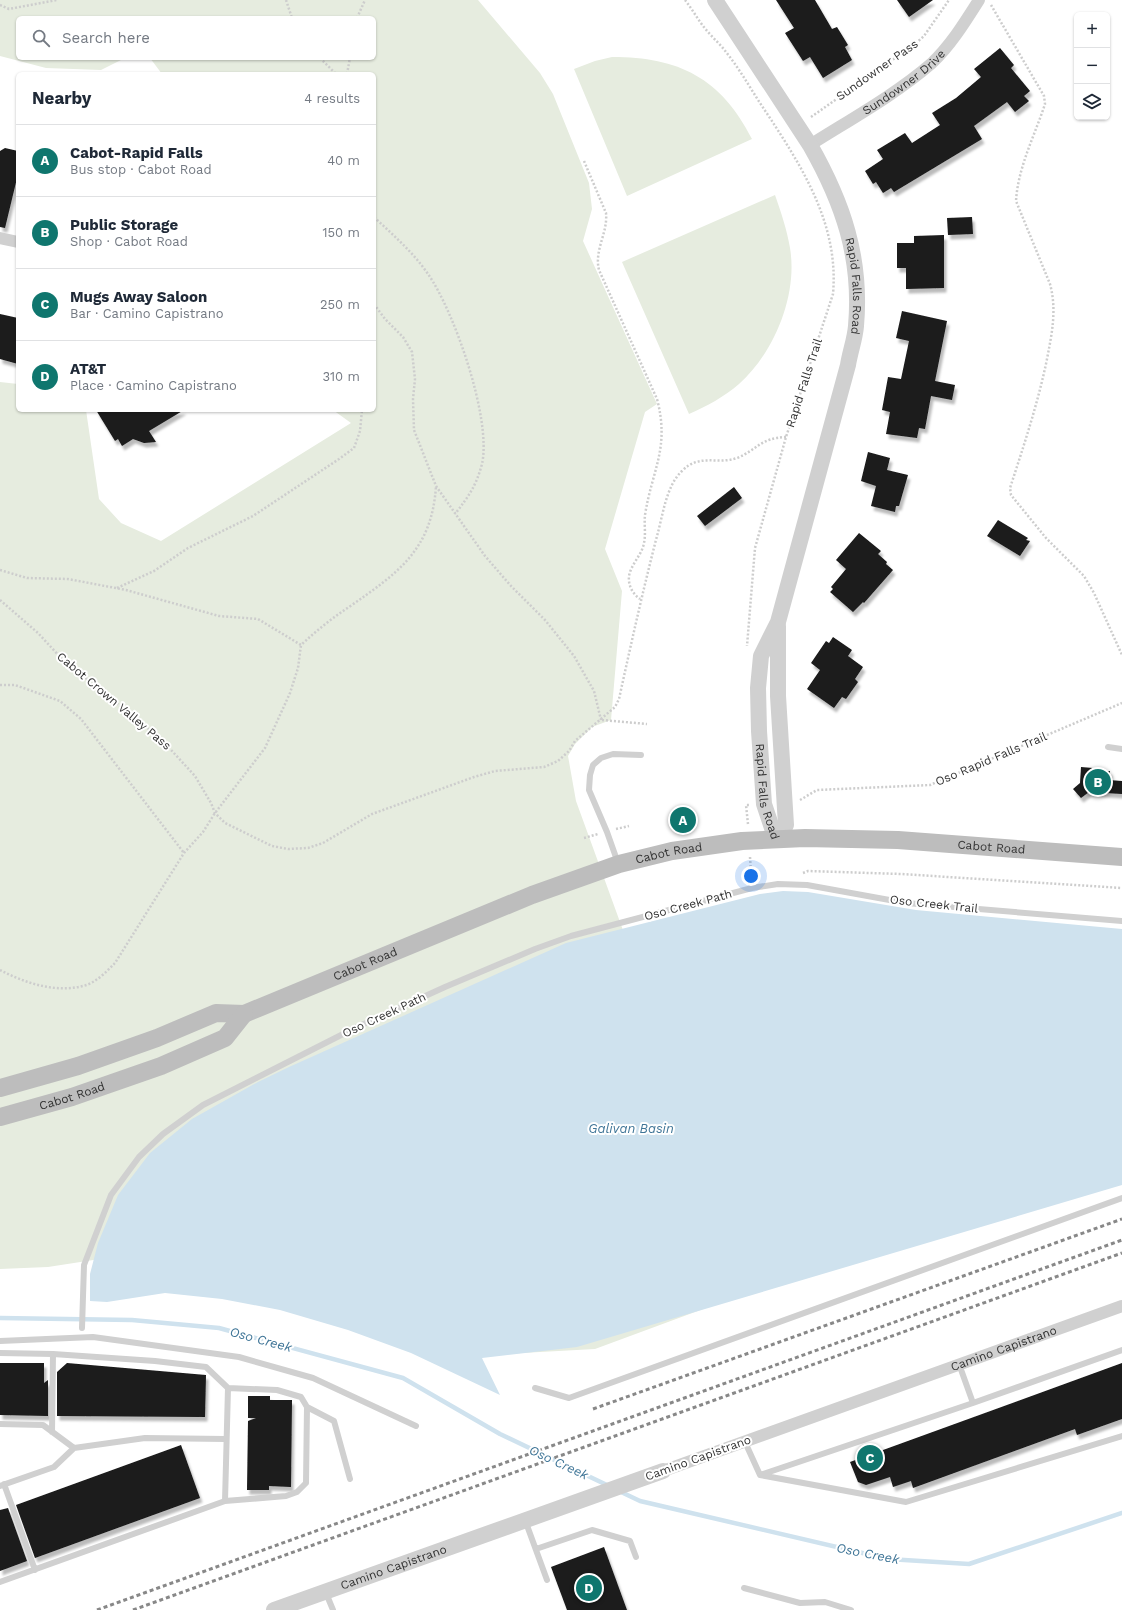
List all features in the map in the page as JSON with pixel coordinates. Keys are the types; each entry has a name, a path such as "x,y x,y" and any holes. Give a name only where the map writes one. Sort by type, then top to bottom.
{"main road":[{"name":"Cabot Road","path":"0,1088 78,1066 157,1038 216,1013 244,1014 532,895 619,864 672,851 742,841 805,838 893,840 1122,857"},
{"name":"Cabot Road","path":"0,1117 72,1097 168,1063 225,1038 244,1014"}],"street":[{"name":"Rapid Falls Road","path":"715,0 810,145 836,196 851,243 855,270 856,327 848,365 778,622 761,656 758,688 759,731 764,804 776,840"},
{"name":"Sundowner Drive","path":"810,145 900,88 932,63 956,36 979,0"},
{"path":"0,238 16,242"},
{"name":"Rapid Falls Road","path":"776,840 786,825 778,696 778,622"},
{"name":"Camino Capistrano","path":"274,1610 1122,1306"}],"lane":[{"path":"1108,747 1122,749"},
{"path":"619,864 589,790 590,775 593,765 601,758 613,754 641,755"},
{"name":"Oso Creek Trail","path":"752,885 807,884 906,903 1122,921"},
{"name":"Oso Creek Path","path":"82,1333 84,1265 112,1195 124,1175 139,1157 163,1134 203,1105 355,1028 445,987 535,949 571,936 752,885"},
{"path":"535,1388 569,1398 1122,1198"},
{"path":"0,1341 82,1333 115,1340 239,1357 314,1378 416,1426"},
{"path":"760,1475 973,1403 1122,1350"},
{"path":"0,1353 53,1354 155,1361 206,1367 228,1388 277,1390 301,1397 307,1407 334,1421 350,1479"},
{"path":"52,1432 53,1354"},
{"path":"959,1364 973,1403"},
{"path":"225,1501 225,1439 228,1388"},
{"path":"0,1582 225,1501 286,1496 297,1492 306,1483 307,1407"},
{"path":"0,1424 42,1425 74,1448"},
{"path":"760,1475 906,1502 1122,1436"},
{"path":"35,1570 2,1485 54,1467 74,1448 145,1438 225,1439"},
{"path":"745,1442 760,1475"},
{"path":"525,1520 547,1580"},
{"path":"536,1549 592,1530 630,1541 636,1557"},
{"path":"744,1588 800,1603 826,1602 851,1610"},
{"path":"326,1592 333,1610"}],"path":[{"path":"0,5 9,9 57,0"},
{"path":"286,0 291,16"},
{"path":"358,16 365,0"},
{"name":"Rapid Falls Trail","path":"685,0 707,31 726,52 795,157 812,190 825,223 835,271 833,294 786,437 755,548 747,647"},
{"name":"Sundowner Pass","path":"814,115 915,44 924,36 949,0"},
{"path":"993,7 1044,96 1045,104 1026,156 1016,191 1016,201 1050,284 1054,297 1055,317 1039,398 1010,488 1011,495 1046,538 1084,576 1094,593 1122,655"},
{"path":"322,60 334,72"},
{"path":"348,72 350,60"},
{"path":"584,161 606,213 607,221 596,260 599,270 657,399 661,415 663,436 645,516 644,543 629,576 630,588 640,599"},
{"path":"376,219 403,245 428,274 451,316 471,376 483,430 482,462 475,488 455,514"},
{"path":"376,307 385,320 403,337 412,352 415,379 412,399 414,430 436,486 485,556 511,586 545,620 574,656 594,691 601,720"},
{"path":"116,588 154,571 188,548 253,516 339,459 354,448 360,431 362,412"},
{"path":"215,813 225,823 272,846 288,849 308,848 323,843 372,814 474,777 495,771 544,767 558,761 569,751 575,741 615,707 619,699 640,599 668,494 682,471 692,464 707,459 737,458 772,438 786,437"},
{"path":"0,970 14,978 53,989 84,986 101,977 115,963 184,853 203,832 215,813 265,748 290,693 298,668 301,645 348,607 374,591 398,571 416,551 427,529 435,506 436,486"},
{"path":"0,570 27,578 68,579 116,588 219,616 258,619 301,645"},
{"name":"Cabot Crown Valley Pass","path":"0,600 38,633 62,659 162,739 196,776 215,813"},
{"path":"0,685 15,685 60,701 81,719 184,853"},
{"name":"Oso Rapid Falls Trail","path":"784,802 799,801 817,790 930,784 1122,703"},
{"path":"601,720 647,724"},
{"path":"746,805 748,798"},
{"path":"803,873 808,871 901,874 1122,888"}],"shaded area":[{"path":"0,0 478,0 540,73 553,94 589,183 592,209 583,241 657,404 645,412 605,549 622,591 611,720 592,727 575,744 568,756 576,801 632,955 1122,1154 595,1349 486,1355 158,1250 48,1267 0,1269 0,382 16,384 16,412 86,412 99,499 121,523 161,541 351,423 336,412 376,412 376,72 160,72 152,60 376,60 376,16 16,16 16,60 121,60 101,70 46,68 0,56"},
{"path":"612,57 658,61 678,67 696,75 712,86 726,100 740,118 752,139 627,196 574,69 595,61"},
{"path":"775,195 782,214 790,248 792,266 787,304 781,322 773,340 763,356 752,371 739,384 715,401 689,414 622,262"}],"water":[{"name":"Galivan Basin","path":"783,891 808,892 916,910 1122,929 1122,1185 577,1347 482,1358 500,1395 411,1353 348,1330 280,1310 222,1299 165,1293 107,1302 90,1301 90,1274 98,1243 118,1195 150,1153 192,1119 258,1082 289,1067 566,943 760,894"}],"building":[{"path":"776,0 815,0 832,29 837,27 848,45 845,47 852,60 823,78 810,57 803,61 785,33 794,28"},
{"path":"897,0 933,0 909,17"},
{"path":"1000,48 1014,65 1011,68 1030,91 1024,96 1029,101 1015,112 1007,102 974,126 982,139 894,192 891,188 883,193 876,182 873,184 865,171 883,159 877,150 905,133 912,143 940,125 932,113 956,98 981,77 974,69"},
{"path":"5,148 16,151 16,182 5,228 0,227 0,151"},
{"path":"972,217 973,234 948,235 947,218"},
{"path":"944,235 944,288 906,289 906,268 897,268 897,243 914,243 914,236"},
{"path":"902,311 947,321 935,381 955,385 952,400 931,396 925,429 919,428 917,438 886,434 890,412 882,410 888,377 901,379 909,341 896,338"},
{"path":"0,314 16,318 16,363 0,359"},
{"path":"97,412 181,412 149,431 156,442 144,443 133,439 122,446 118,439 115,441"},
{"path":"868,452 890,458 887,470 908,475 899,506 896,506 895,512 871,506 876,486 861,481"},
{"path":"734,487 742,498 705,526 697,516"},
{"path":"998,520 1028,538 1026,540 1030,541 1020,556 987,536"},
{"path":"859,533 881,551 878,554 893,570 864,603 863,602 853,612 830,592 833,589 831,587 846,569 836,560"},
{"path":"833,637 852,650 848,656 863,667 855,679 858,682 846,699 842,697 834,708 807,689 820,670 811,663 826,641 829,643"},
{"path":"1081,767 1105,769 1105,771 1110,771 1109,780 1122,781 1122,794 1089,792 1081,798 1073,789 1080,783"},
{"path":"0,1363 44,1363 44,1383 48,1380 48,1416 0,1415"},
{"path":"67,1363 206,1375 205,1417 57,1416 57,1372"},
{"path":"1122,1363 1122,1419 1077,1435 1075,1429 913,1488 911,1481 893,1487 890,1477 866,1485 858,1482 850,1462"},
{"path":"248,1396 270,1396 270,1400 292,1400 291,1487 269,1486 269,1490 247,1490 248,1421 256,1418 248,1418"},
{"path":"181,1445 200,1498 35,1558 16,1505"},
{"path":"8,1508 27,1561 0,1571 0,1510"},
{"path":"604,1547 627,1610 567,1610 551,1567"}],"waterway":[{"name":"Oso Creek","path":"0,1318 132,1320 219,1328 403,1378 500,1434 609,1486"},
{"name":"Oso Creek","path":"619,1491 640,1501 888,1559 969,1564 1122,1513"}],"railway":[{"path":"593,1409 1122,1219"},
{"path":"97,1610 1122,1240"},
{"path":"133,1610 1122,1253"}],"place":[{"name":"Public Storage","path":"1098,782"},
{"name":"Cabot-Rapid Falls","path":"683,820"},
{"name":"Mugs Away Saloon","path":"870,1458"},
{"name":"AT&T","path":"589,1588"}]}
